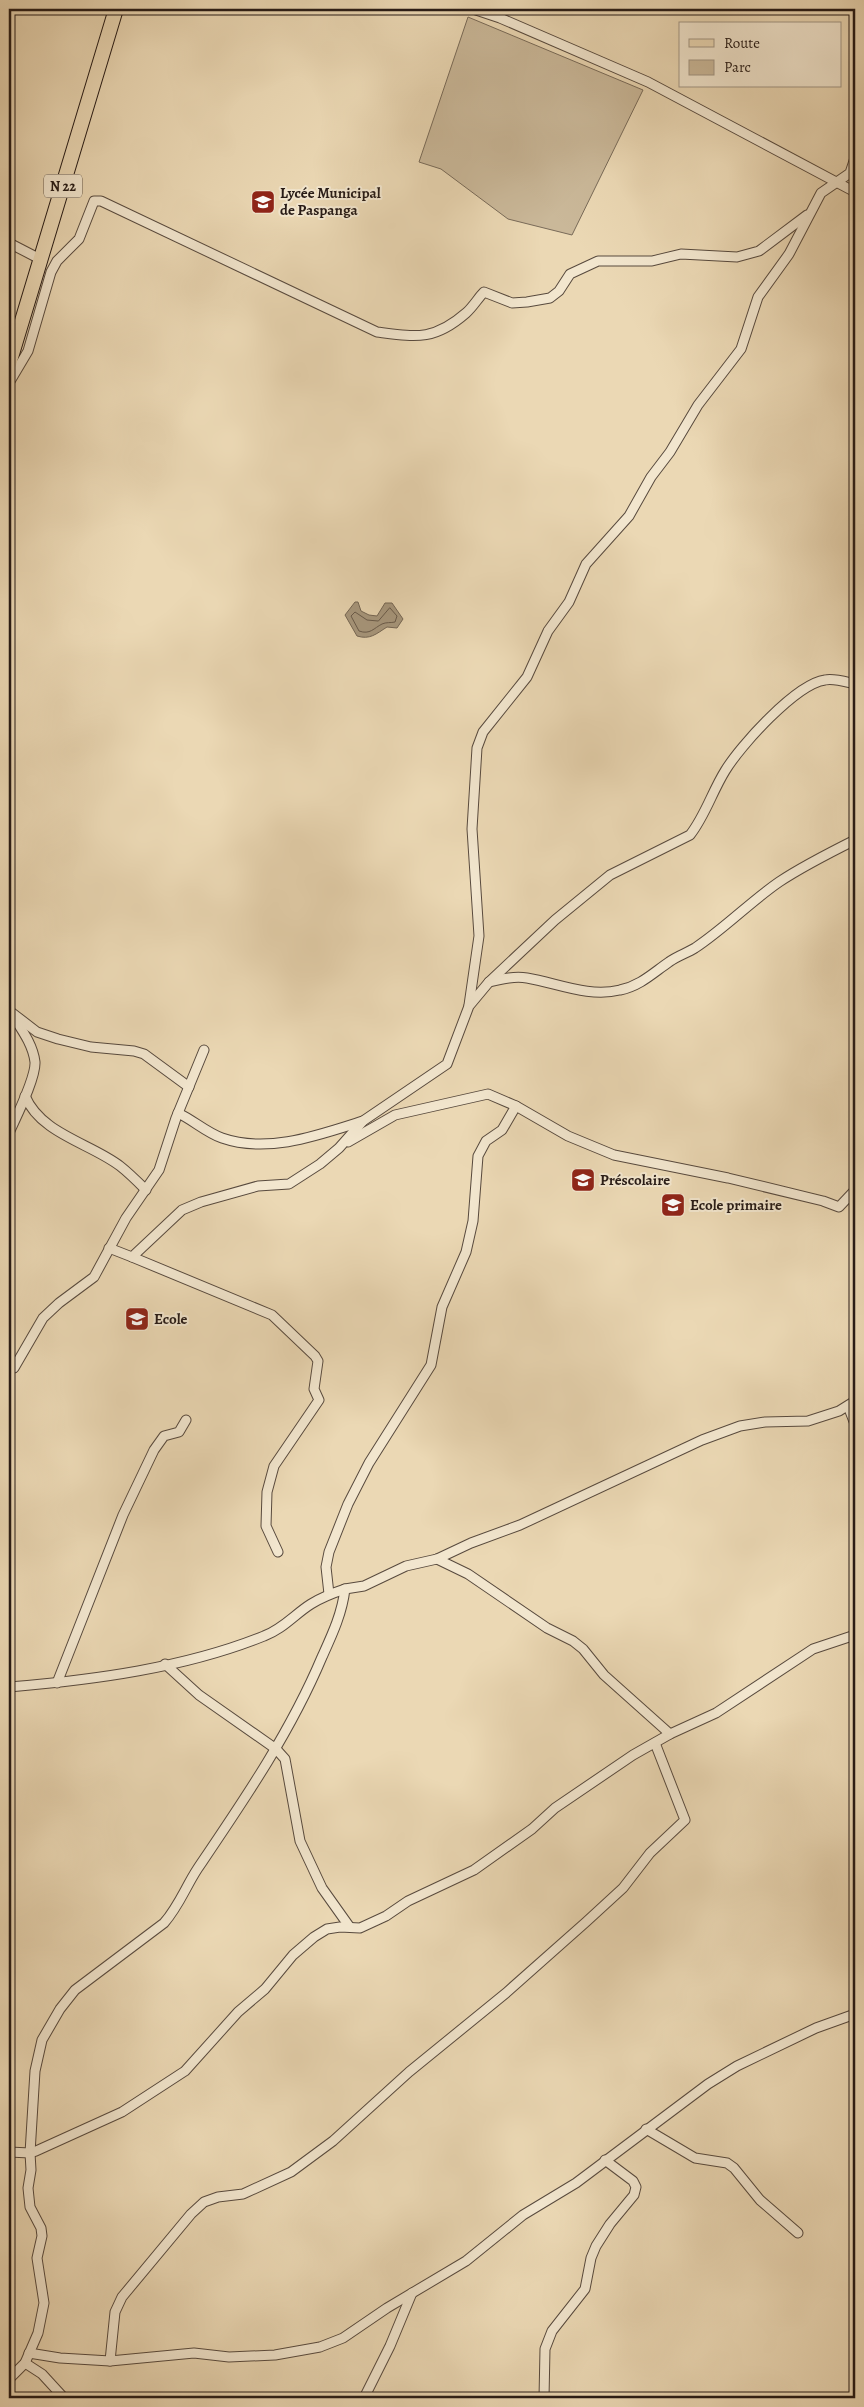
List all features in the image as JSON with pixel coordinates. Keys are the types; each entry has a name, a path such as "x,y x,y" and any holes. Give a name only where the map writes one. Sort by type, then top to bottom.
{"main road":[{"name":"N 22","path":"9,364 116,9"}],"street":[{"path":"472,9 500,18 648,82 855,192"},
{"path":"132,1256 182,1210 201,1202 258,1186 289,1184 320,1164 339,1148 363,1121 447,1064 469,1006 479,936 472,829 477,748 483,732 527,677 548,631 569,602 586,564 629,516 651,477 670,452 698,405 741,348 758,297 789,254 807,215 821,193 850,173 855,158"},
{"path":"9,383 28,351 51,272 57,261 78,239 94,202 102,201 107,203 377,332 413,337 437,333 467,312 484,292 512,303 527,302 550,298 559,291 570,274 598,261 652,261 680,254 737,257 759,251 807,215"},
{"path":"9,243 40,259"},
{"path":"469,1006 489,982 555,920 610,876 690,835 726,769 771,717 812,684 827,679 855,684"},
{"path":"489,982 509,978 526,978 570,989 619,991 652,976 670,961 695,948 778,883 806,865 855,840"},
{"path":"10,1011 37,1032 58,1039 91,1047 134,1051 144,1054 189,1087"},
{"path":"9,1133 25,1096 35,1064 29,1041 10,1011"},
{"path":"9,1368 14,1368 44,1318 59,1302 94,1277 126,1218 159,1170 166,1154 178,1113 204,1050"},
{"path":"339,1148 395,1115 448,1101 488,1094 516,1106 568,1136 614,1155 728,1178 823,1201 839,1207 855,1190"},
{"path":"25,1096 34,1113 56,1129 120,1166 146,1190"},
{"path":"329,1594 327,1560 348,1504 370,1463 431,1364 442,1307 466,1252 473,1221 478,1156 486,1141 502,1130 516,1106"},
{"path":"178,1113 222,1138 252,1144 299,1141 363,1121"},
{"path":"109,1248 272,1315 318,1361 314,1389 320,1400 274,1466 268,1492 266,1526 278,1552"},
{"path":"9,1687 83,1681 202,1656 268,1635 310,1604 329,1594 364,1586 406,1566 437,1559 471,1543 520,1525 702,1440 740,1426 765,1422 808,1421 840,1411 852,1404 855,1424"},
{"path":"57,1683 123,1515 154,1450 164,1436 179,1432 186,1420"},
{"path":"437,1559 468,1574 547,1628 573,1641 583,1649 604,1675 670,1734"},
{"path":"9,2379 25,2363 38,2333 44,2303 38,2258 42,2236 41,2228 30,2207 28,2188 31,2170 30,2153 36,2071 42,2040 60,2009 75,1990 164,1923 173,1913 197,1869 221,1836 276,1749 331,1637 343,1606 345,1589"},
{"path":"9,2152 30,2153 88,2129 122,2112 179,2075 238,2012 265,1989 293,1955 327,1929 349,1926 360,1928 386,1916 408,1900 474,1870 532,1829 556,1808 587,1786 655,1743 716,1713 813,1649 855,1635"},
{"path":"164,1664 199,1695 276,1749 285,1759 300,1841 322,1888 349,1926"},
{"path":"9,1710 9,1726"},
{"path":"110,2361 115,2312 122,2297 191,2214 204,2202 218,2197 243,2194 291,2172 333,2141 409,2072 506,1993 593,1917 623,1888 650,1853 685,1820 655,1743"},
{"path":"29,2353 60,2358 110,2361 194,2353 228,2357 275,2355 320,2347 343,2338 412,2293 466,2261 524,2215 576,2183 708,2084 737,2066 816,2028 855,2014"},
{"path":"646,2129 696,2158 727,2163 734,2168 760,2200 798,2233"},
{"path":"544,2398 545,2349 552,2331 585,2289 591,2258 596,2246 610,2224 634,2195 636,2187 633,2181 605,2160"},
{"path":"364,2398 390,2346 412,2293"},
{"path":"25,2363 42,2374 64,2398"}],"green space":[{"path":"468,17 643,90 572,235 508,219 441,169 419,162"}],"water":[{"path":"355,602 358,602 361,611 377,616 385,603 392,603 403,619 397,628 387,627 369,637 357,636 345,615"}],"place":[{"name":"Lycée Municipal de Paspanga","path":"263,202"},
{"name":"Préscolaire","path":"583,1180"},
{"name":"Ecole primaire","path":"673,1205"},
{"name":"Ecole","path":"137,1319"}]}
